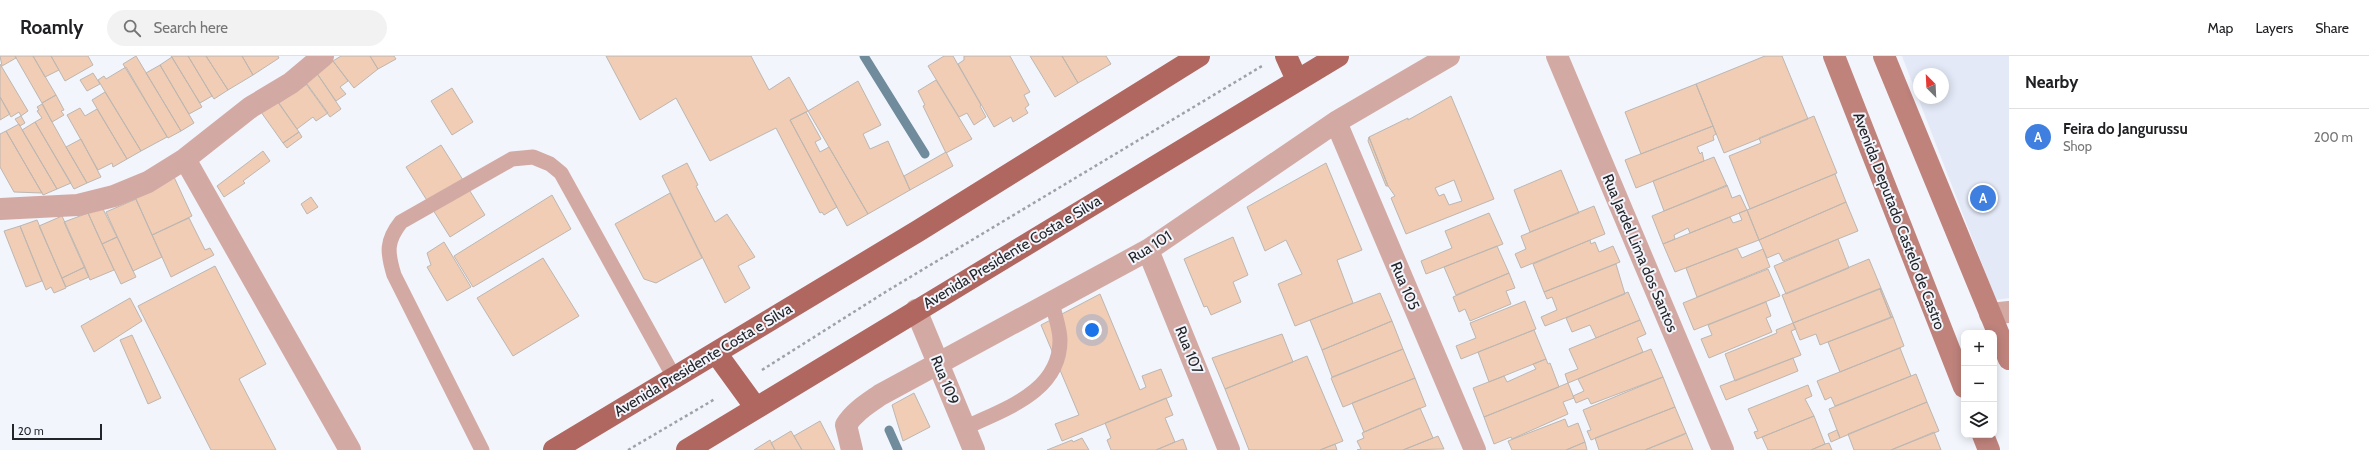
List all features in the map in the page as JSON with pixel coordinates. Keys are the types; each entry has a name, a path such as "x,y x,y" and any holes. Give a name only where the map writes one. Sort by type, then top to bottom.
{"main road":[{"name":"Avenida Presidente Costa e Silva","path":"554,450 918,231 1199,56"},
{"path":"1286,56 1297,80"},
{"name":"Avenida Presidente Costa e Silva","path":"687,450 916,310 1163,164 1338,56"},
{"name":"Avenida Deputado Castelo de Castro","path":"1834,56 1961,379"},
{"path":"1884,56 2000,313 2009,359"},
{"path":"716,353 756,408"},
{"path":"1984,438 1989,450"}],"street":[{"path":"0,209 78,205 114,196 148,182 185,159 251,107 291,83 323,56"},
{"name":"Rua 101","path":"852,450 846,425 850,418 860,408 938,362 1148,250 1336,122 1449,56"},
{"name":"Rua Jardel Lima dos Santos","path":"1557,56 1723,450"},
{"name":"Rua 105","path":"1336,122 1474,450"},
{"path":"185,159 350,450"},
{"name":"Rua 107","path":"1148,250 1229,450"},
{"name":"Rua 109","path":"916,310 974,450"}],"lane":[{"path":"482,450 394,275 388,256 391,236 402,222 512,159 533,158 550,164 561,173 674,377"},
{"path":"965,428 1031,395 1046,381 1057,360 1060,340 1052,302"}],"path":[{"name":"Avenida Presidente Costa e Silva","path":"628,450 739,384 887,291 1264,64"}],"shaded area":[{"path":"1902,56 2009,56 2009,298 1996,300 1920,104 1949,104 1949,68 1913,68 1913,85"}],"building":[{"path":"0,56 15,56 16,58 2,66"},
{"path":"15,56 33,56 56,95 42,103"},
{"path":"33,56 51,56 59,70 45,77"},
{"path":"51,56 88,56 93,65 65,81"},
{"path":"136,56 181,131 168,138 123,64"},
{"path":"171,56 188,56 212,96 200,103"},
{"path":"188,56 206,56 228,90 214,99"},
{"path":"206,56 242,56 253,75 228,90"},
{"path":"242,56 278,56 279,58 253,75"},
{"path":"341,56 370,56 378,69 354,88 333,61"},
{"path":"370,56 394,56 396,59 378,69"},
{"path":"606,56 751,56 769,90 789,77 808,111 790,120 837,207 824,215 822,212 820,213 776,128 710,161 676,98 640,120"},
{"path":"944,56 953,56 981,105 980,106 986,117 974,125 967,113 959,117 928,66"},
{"path":"964,56 1010,56 1030,92 1024,95 1029,105 1025,108 1028,113 1013,122 1011,117 994,127 958,64 964,60"},
{"path":"1030,56 1062,56 1078,83 1055,97"},
{"path":"1062,56 1106,56 1111,64 1078,83"},
{"path":"1765,56 1782,56 1808,119 1724,153 1696,84"},
{"path":"172,57 202,107 189,114 160,65"},
{"path":"333,61 348,81 340,87 346,94 336,101 316,72"},
{"path":"0,64 28,111 21,116 19,112 11,117 0,97"},
{"path":"160,65 194,123 181,131 146,73"},
{"path":"126,67 167,137 141,151 98,80 104,76 106,79"},
{"path":"316,72 341,109 330,117 304,81"},
{"path":"93,73 100,84 87,91 80,80"},
{"path":"936,80 972,139 946,153 923,106 925,105 918,91"},
{"path":"858,81 881,125 863,134 870,149 888,141 910,190 868,214 808,111"},
{"path":"307,84 328,113 316,121 313,117 297,129 279,103"},
{"path":"1696,84 1713,126 1641,154 1625,112"},
{"path":"452,88 473,122 452,135 431,101"},
{"path":"105,92 141,151 127,159 92,100"},
{"path":"56,95 64,110 61,111 64,115 52,122 42,103"},
{"path":"1451,96 1494,199 1406,234 1391,198 1395,196 1388,186 1369,137 1408,118 1408,120","holes":["1454,180 1462,201 1449,205 1444,194 1439,196 1435,188"]},
{"path":"0,97 10,114 0,120"},
{"path":"277,101 299,132 283,143 261,112"},
{"path":"42,104 87,183 74,189 35,122 42,118 37,111 39,110 37,107"},
{"path":"80,108 85,116 97,109 127,159 113,167 112,163 98,170 67,115"},
{"path":"806,112 821,139 815,142 820,152 829,147 868,214 847,226 790,120"},
{"path":"21,116 25,123 20,126 15,119"},
{"path":"1814,116 1837,173 1750,209 1729,156 1761,143 1759,138"},
{"path":"35,122 71,183 57,189 22,130"},
{"path":"19,124 57,189 43,195 6,131"},
{"path":"1713,126 1716,134 1713,136 1714,140 1697,147 1700,154 1702,152 1704,161 1636,188 1625,160"},
{"path":"6,131 42,193 14,192 0,167 0,134"},
{"path":"299,132 302,137 287,148 283,143"},
{"path":"1369,137 1388,186 1386,186 1368,141"},
{"path":"81,139 101,177 87,183 66,147"},
{"path":"441,145 485,215 450,237 406,167"},
{"path":"263,151 270,161 243,181 245,183 224,197 217,186"},
{"path":"946,152 953,166 910,190 904,176"},
{"path":"1714,157 1727,186 1664,211 1653,181"},
{"path":"687,163 698,185 696,186 715,222 727,214 755,257 738,266 750,288 725,303 662,176"},
{"path":"1326,163 1362,250 1337,260 1353,303 1295,326 1278,284 1302,274 1286,240 1265,251 1247,207"},
{"path":"1561,170 1579,213 1530,232 1514,190"},
{"path":"1835,174 1846,202 1759,240 1747,210"},
{"path":"174,177 192,216 152,235 134,195"},
{"path":"1727,185 1732,198 1740,195 1747,210 1690,233 1688,228 1674,235 1675,239 1663,244 1652,216"},
{"path":"670,193 702,258 656,283 644,279 615,224"},
{"path":"552,195 571,229 473,287 454,256"},
{"path":"311,197 318,207 307,214 301,204"},
{"path":"136,199 162,257 133,271 106,212"},
{"path":"1846,202 1858,231 1783,261 1779,253 1767,258 1759,240"},
{"path":"1594,206 1605,234 1521,268 1515,254 1526,249 1521,236"},
{"path":"102,207 117,237 102,244 88,213"},
{"path":"1747,210 1759,240 1675,272 1663,244 1730,217 1733,223 1742,220 1739,213"},
{"path":"88,213 114,270 90,280 64,222"},
{"path":"1489,213 1503,244 1426,274 1421,261 1452,248 1445,231"},
{"path":"62,216 85,267 62,278 39,226"},
{"path":"189,218 205,250 210,248 214,255 171,277 152,235"},
{"path":"37,220 66,288 54,293 51,287 46,290 20,226"},
{"path":"20,226 42,281 26,287 4,231"},
{"path":"117,237 136,277 121,284 102,244"},
{"path":"1233,237 1248,275 1233,282 1241,302 1211,315 1207,306 1204,307 1184,259"},
{"path":"1838,239 1849,268 1786,294 1774,266"},
{"path":"1590,240 1591,244 1595,242 1599,252 1613,246 1620,262 1544,292 1533,264"},
{"path":"444,242 471,287 447,301 427,267 431,265 427,253"},
{"path":"1497,246 1509,273 1456,295 1444,267"},
{"path":"1737,248 1742,258 1763,249 1770,267 1697,297 1686,268"},
{"path":"543,258 579,316 513,356 477,298"},
{"path":"1869,259 1881,288 1793,323 1782,295"},
{"path":"1616,264 1625,294 1545,326 1541,317 1557,310 1552,297 1547,299 1544,292"},
{"path":"215,266 266,364 239,379 276,450 211,450 138,306"},
{"path":"85,267 89,277 66,287 62,278"},
{"path":"1768,269 1780,296 1694,330 1683,303"},
{"path":"1509,273 1515,288 1506,291 1511,304 1470,321 1465,309 1459,312 1453,297"},
{"path":"1881,288 1893,317 1891,317 1880,289"},
{"path":"1880,289 1891,317 1820,345 1816,334 1800,340 1793,323"},
{"path":"1628,292 1640,320 1596,338 1590,325 1572,332 1566,318"},
{"path":"1380,293 1392,321 1322,350 1310,320"},
{"path":"1100,294 1140,390 1146,387 1142,376 1161,369 1172,396 1062,441 1055,424 1079,415 1041,325"},
{"path":"130,298 142,321 94,352 81,326"},
{"path":"1525,301 1536,329 1461,359 1456,346 1476,338 1470,323"},
{"path":"1766,302 1771,316 1766,318 1772,332 1709,358 1701,339 1712,335 1708,325"},
{"path":"1893,317 1904,346 1840,372 1828,342"},
{"path":"1640,320 1646,334 1637,338 1643,352 1568,383 1565,374 1578,369 1569,349"},
{"path":"1392,321 1403,349 1332,377 1322,350"},
{"path":"1793,323 1796,329 1791,331 1801,355 1735,381 1725,354 1777,333 1776,330"},
{"path":"1534,330 1546,359 1489,382 1478,352"},
{"path":"1282,334 1293,362 1225,389 1212,358"},
{"path":"132,335 161,398 148,404 120,340"},
{"path":"1900,348 1911,376 1835,406 1831,397 1825,400 1817,381"},
{"path":"1403,349 1415,378 1343,407 1331,378"},
{"path":"1651,349 1663,377 1591,404 1588,398 1576,403 1573,396 1584,391 1578,379"},
{"path":"1307,356 1343,441 1320,450 1249,450 1225,389"},
{"path":"1793,358 1798,371 1726,400 1720,386"},
{"path":"1546,359 1548,364 1550,363 1559,387 1484,417 1473,388 1504,376 1507,382 1536,369 1533,364"},
{"path":"1916,374 1927,402 1840,438 1829,409"},
{"path":"1663,377 1675,407 1591,440 1587,431 1591,430 1583,410"},
{"path":"1415,378 1426,406 1364,432 1352,403"},
{"path":"1568,383 1574,398 1563,402 1568,414 1512,439 1511,437 1494,444 1484,417"},
{"path":"1808,385 1812,396 1805,399 1814,416 1757,439 1754,432 1758,431 1748,409"},
{"path":"914,393 930,427 903,441 892,405"},
{"path":"1166,398 1173,415 1165,418 1175,442 1156,450 1111,450 1107,440 1111,438 1105,423"},
{"path":"1927,402 1939,431 1891,450 1854,450 1848,434"},
{"path":"1675,407 1686,433 1645,450 1599,450 1595,438"},
{"path":"1420,408 1433,438 1403,450 1357,450 1361,449 1357,441 1364,438 1362,433"},
{"path":"1814,416 1825,444 1811,450 1768,450 1762,437"},
{"path":"1565,419 1568,427 1578,423 1585,442 1566,450 1512,450 1508,441"},
{"path":"820,421 835,450 802,450 794,436"},
{"path":"1837,430 1840,438 1831,442 1828,434"},
{"path":"791,431 802,450 775,450 771,443"},
{"path":"1934,432 1941,450 1891,450"},
{"path":"1686,433 1693,450 1645,450 1683,435"},
{"path":"1438,436 1444,449 1403,450"},
{"path":"1082,438 1089,450 1047,450 1072,440 1073,442"},
{"path":"1183,439 1187,450 1156,450 1175,442"},
{"path":"770,440 775,450 754,450"},
{"path":"1585,442 1587,450 1566,450"},
{"path":"1829,443 1832,450 1811,450 1825,444"},
{"path":"1335,444 1337,450 1320,450"}],"waterway":[{"path":"864,56 925,154"},
{"path":"889,430 898,450"}],"place":[{"name":"Feira do Jangurussu","path":"1983,198"}]}
